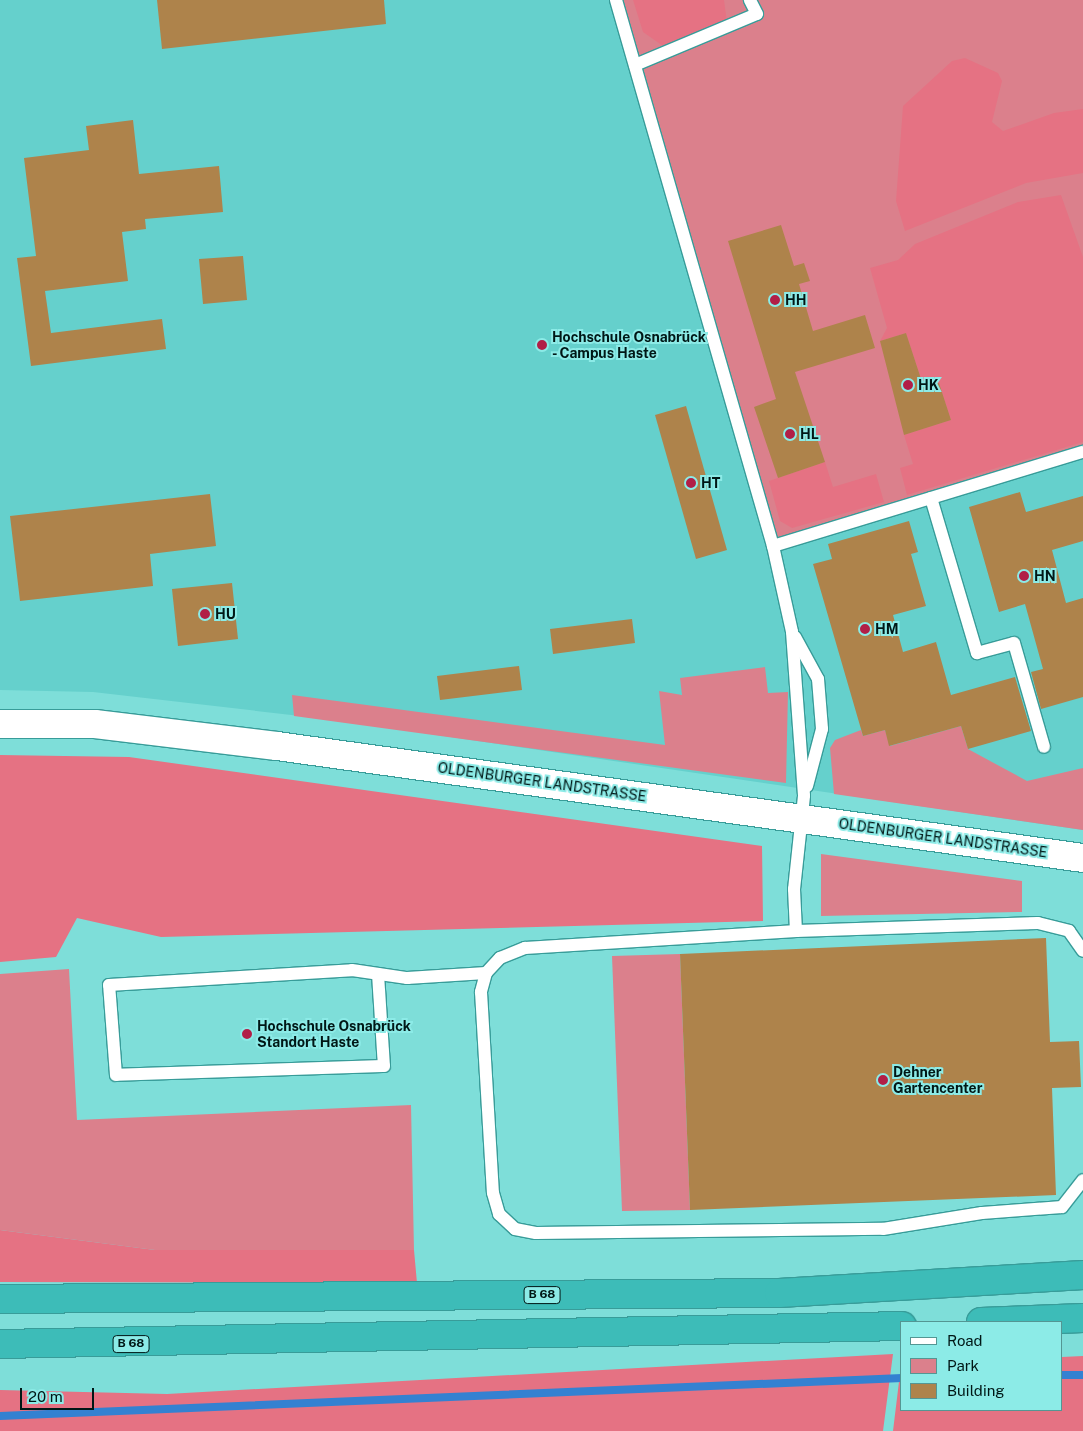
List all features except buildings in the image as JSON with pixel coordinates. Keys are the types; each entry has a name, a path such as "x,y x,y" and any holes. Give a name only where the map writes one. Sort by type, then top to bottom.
{"highway":[{"name":"B 68","path":"0,1298 779,1293 1083,1275"},
{"path":"1006,1321 1083,1318"},
{"name":"B 68","path":"0,1344 900,1326"}],"street":[{"name":"OLDENBURGER LANDSTRASSE","path":"0,724 95,724 803,806 1083,858"}],"lane":[{"path":"616,0 773,546 792,632 803,806"},
{"path":"635,65 757,14 750,0"},
{"path":"773,546 1083,452"},
{"path":"931,498 977,653 1014,643 1044,747"},
{"path":"792,632 818,679 822,729 803,806 794,889 796,931"},
{"path":"1083,951 1069,931 1038,923 796,931 525,948 500,958 486,973 481,992 493,1193 499,1214 515,1229 536,1233 883,1229 982,1213 1062,1207 1083,1180"},
{"path":"378,974 384,1066 116,1075 109,985 352,970 407,978 486,973"}],"shaded area":[{"name":"Hochschule Osnabrück - Campus Haste","path":"0,0 1083,0 1083,830 335,720 93,692 0,690"},
{"path":"633,0 724,0 727,22 666,48 643,32"},
{"path":"965,58 998,73 1002,81 992,122 1003,131 1054,113 1083,109 1083,173 1026,183 905,231 896,201 903,106 952,61"},
{"path":"1061,195 1083,257 1083,442 907,495 900,468 913,464 904,435 951,420 939,383 924,388 906,333 880,341 887,328 870,268 898,260 915,244 1018,202"},
{"path":"825,462 833,487 876,474 884,502 792,528 780,521 769,481"},
{"path":"0,755 129,757 762,846 763,921 161,937 77,918 56,957 0,962"},
{"path":"0,1230 155,1250 414,1250 417,1283 0,1282"},
{"path":"893,1354 883,1431 0,1431 0,1390 167,1394"},
{"path":"1083,1356 1083,1431 893,1431 900,1373 900,1411 1063,1411 1063,1357"}],"green space":[{"path":"621,0 1083,0 1083,452 776,544"},
{"path":"765,667 768,693 788,692 786,783 294,716 292,695 665,745 659,691 682,695 680,678"},
{"path":"961,726 968,749 1027,781 1083,768 1083,830 834,794 830,748 835,740 861,730 863,736 885,730 890,746"},
{"path":"821,854 1022,881 1022,912 821,916"},
{"path":"680,954 690,1210 622,1211 612,956"},
{"path":"69,969 77,1120 411,1105 414,1250 155,1250 0,1230 0,974"}],"waterway":[{"path":"1063,1375 1083,1375"},
{"path":"0,1416 900,1378"}],"place":[{"name":"HH","path":"775,300"},
{"name":"Hochschule Osnabrück - Campus Haste","path":"542,345"},
{"name":"HK","path":"908,385"},
{"name":"HL","path":"790,434"},
{"name":"HT","path":"691,483"},
{"name":"HN","path":"1024,576"},
{"name":"HU","path":"205,614"},
{"name":"HM","path":"865,629"},
{"name":"Hochschule Osnabrück Standort Haste","path":"247,1034"},
{"name":"Dehner Gartencenter","path":"883,1080"}]}
